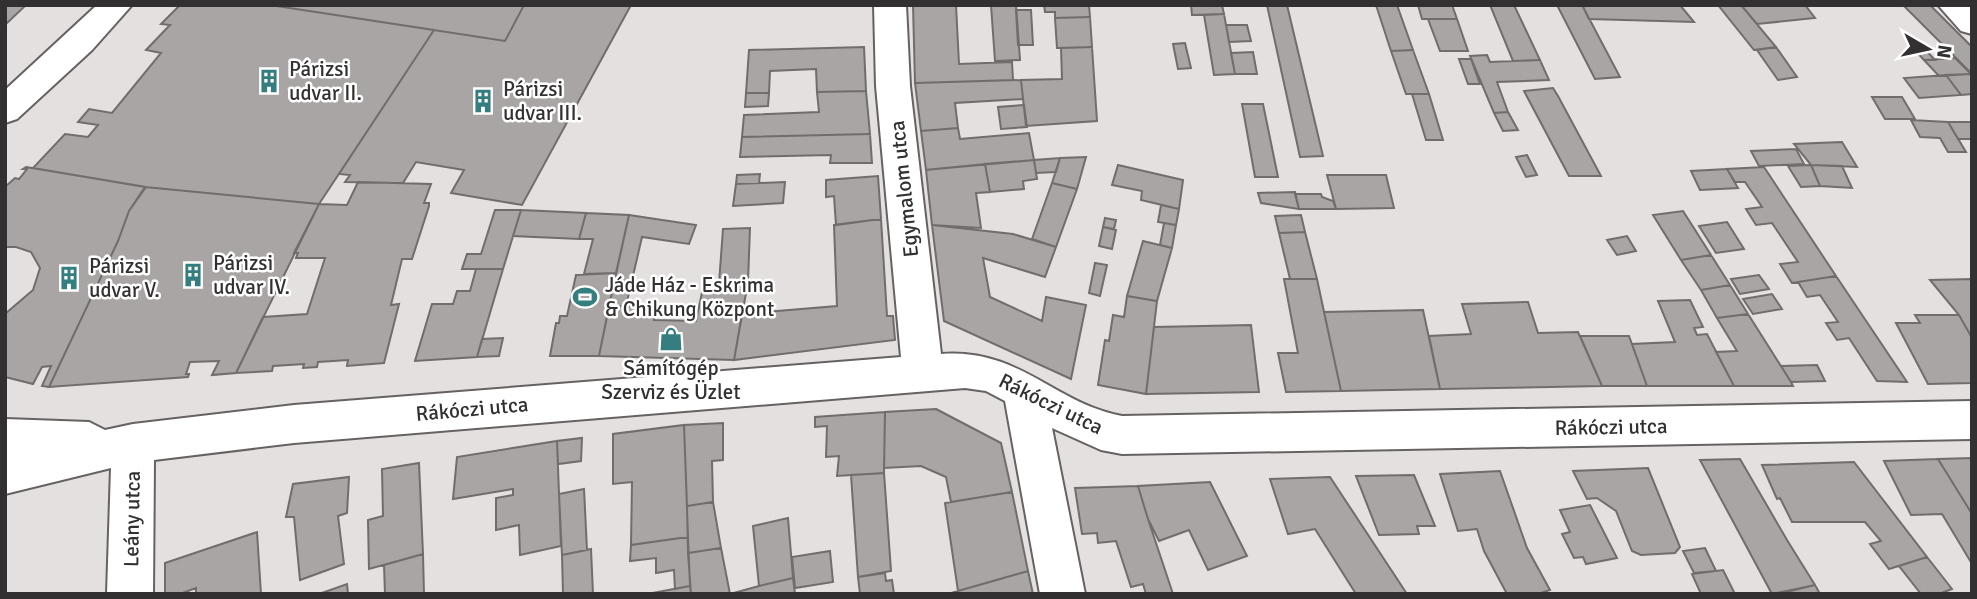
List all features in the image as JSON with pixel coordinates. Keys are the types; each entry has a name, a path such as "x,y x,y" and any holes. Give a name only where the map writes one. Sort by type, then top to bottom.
{"street":[{"path":"5,110 80,42 116,5"},
{"name":"Egymalom utca","path":"890,5 893,86 923,373"},
{"path":"1954,5 1972,23"},
{"name":"Rákóczi utca","path":"5,474 133,443 294,424 923,373 982,372 1095,429 1130,436 1972,420"},
{"path":"1024,391 1063,594"},
{"name":"Rákóczi utca","path":"5,438 133,443"},
{"name":"Leány utca","path":"130,594 133,443"}],"building":[{"path":"5,5 26,5 5,25"},
{"name":"Párizsi udvar II.","path":"180,5 270,5 434,30 319,204 145,187 33,168 65,134 88,137 98,125 78,122 89,109 112,113 161,53 146,50 170,25 161,24"},
{"path":"270,5 524,5 505,41"},
{"name":"Párizsi udvar III.","path":"524,5 631,5 522,205 451,193 464,170 416,162 403,183 345,182 350,175 339,174 434,30 505,41"},
{"path":"913,5 956,5 959,64 1012,62 1013,80 915,83"},
{"path":"991,5 1016,5 1020,60 995,61"},
{"path":"1044,5 1089,5 1090,17 1055,18 1055,12 1045,12"},
{"path":"1191,5 1222,5 1224,14 1192,15"},
{"path":"1267,5 1287,5 1323,156 1300,157"},
{"path":"1376,5 1397,5 1413,50 1391,51"},
{"path":"1418,5 1452,5 1457,19 1422,19"},
{"path":"1490,5 1514,5 1540,60 1513,61"},
{"path":"1557,5 1582,5 1620,77 1595,79"},
{"path":"1582,5 1680,5 1694,22 1589,19"},
{"path":"1718,5 1741,5 1776,47 1754,50"},
{"path":"1741,5 1805,5 1815,18 1757,24"},
{"path":"1903,5 1930,5 1972,47 1972,74"},
{"path":"1016,10 1031,10 1033,45 1018,45"},
{"path":"1224,14 1235,74 1214,75 1204,15"},
{"path":"1090,17 1092,47 1057,48 1055,18"},
{"path":"1428,19 1457,19 1468,51 1440,51"},
{"path":"1226,25 1247,25 1251,41 1229,42"},
{"path":"1185,43 1191,68 1178,69 1173,44"},
{"path":"1921,45 1935,60 1924,60 1911,46"},
{"path":"864,47 866,91 817,92 816,69 770,71 769,93 746,93 749,50"},
{"path":"1092,47 1097,121 1026,126 1021,80 1062,79 1061,48"},
{"path":"1776,47 1797,77 1778,80 1757,50"},
{"path":"1413,50 1429,94 1406,94 1391,51"},
{"path":"1253,52 1257,74 1235,74 1231,53"},
{"path":"1487,55 1490,62 1540,60 1549,80 1497,82 1508,112 1494,113 1470,56"},
{"path":"1955,58 1971,74 1939,76 1924,60"},
{"path":"1459,59 1471,59 1480,84 1468,84"},
{"path":"1971,74 1972,94 1961,95 1946,75"},
{"path":"1946,75 1961,95 1919,98 1904,78"},
{"path":"1021,80 1023,99 955,103 958,128 921,131 915,83"},
{"path":"1553,88 1601,176 1569,176 1524,91"},
{"path":"866,91 870,134 742,137 744,115 819,112 817,92"},
{"path":"746,93 769,93 768,106 745,107"},
{"path":"1412,94 1429,94 1443,140 1426,140"},
{"path":"1872,97 1902,97 1915,119 1885,119"},
{"path":"1242,104 1263,104 1278,177 1255,177"},
{"path":"1024,105 1027,127 1001,129 998,107"},
{"path":"1508,112 1518,130 1503,131 1494,113"},
{"path":"1911,120 1948,122 1966,152 1948,152 1940,138 1920,137"},
{"path":"1948,122 1972,122 1972,139 1958,139"},
{"path":"958,128 960,139 1029,133 1034,160 926,170 921,131"},
{"path":"870,134 872,163 830,163 831,155 740,157 742,137"},
{"path":"1842,142 1857,167 1811,165 1794,144"},
{"path":"1796,149 1804,164 1759,166 1751,151"},
{"path":"1527,155 1537,175 1526,177 1516,157"},
{"path":"1086,157 1077,189 1052,183 1060,158"},
{"path":"1060,158 1056,172 1036,173 1034,160"},
{"path":"1034,160 1037,179 1023,181 1024,189 990,192 985,164"},
{"path":"985,164 990,192 976,193 981,228 932,225 926,170"},
{"path":"1118,165 1183,180 1179,209 1141,200 1142,191 1112,185"},
{"path":"1811,165 1842,166 1852,188 1820,186"},
{"path":"1811,165 1820,186 1801,187 1788,166"},
{"name":"Párizsi udvar V.","path":"26,167 146,187 129,211 118,241 49,387 42,386 51,366 42,367 33,384 5,377 5,314 33,290 40,268 31,252 5,247 5,187 15,178 19,179"},
{"path":"1764,167 1836,276 1792,283 1780,264 1798,262 1772,223 1756,225 1746,209 1762,207 1745,182 1735,182 1727,169"},
{"path":"1727,169 1738,188 1700,190 1691,171"},
{"path":"760,174 759,183 736,184 737,175"},
{"path":"1327,175 1386,175 1394,208 1336,209"},
{"path":"878,176 881,219 836,225 834,196 826,197 826,180"},
{"path":"358,182 431,184 424,203 429,203 429,206 412,259 402,259 391,305 399,304 384,363 347,366 348,360 318,362 317,367 303,368 304,364 273,366 272,371 236,373 263,317 307,314 325,258 296,258 298,253 294,253 319,204 347,205"},
{"path":"785,182 783,203 733,206 736,184"},
{"path":"1052,183 1077,189 1056,247 1032,239"},
{"name":"Párizsi udvar IV.","path":"145,187 319,204 236,373 212,375 219,361 190,362 186,374 189,374 188,377 49,387 118,241 129,211"},
{"path":"1295,192 1299,209 1261,203 1258,193"},
{"path":"1295,194 1321,194 1333,201 1336,209 1299,209"},
{"path":"1161,205 1179,209 1176,225 1158,222"},
{"path":"495,210 521,210 503,269 462,269 467,254 481,254"},
{"path":"521,210 586,213 579,239 513,236"},
{"path":"1683,211 1711,255 1681,260 1653,215"},
{"path":"586,213 629,215 616,273 584,274 593,239 579,239"},
{"path":"629,215 696,225 689,244 642,237 626,306 609,306"},
{"path":"1301,215 1305,232 1279,233 1275,216"},
{"path":"1105,218 1116,220 1114,229 1103,227"},
{"path":"881,219 887,316 893,316 895,340 734,360 742,314 837,306 834,225"},
{"path":"1727,222 1744,249 1716,253 1699,226"},
{"path":"1164,223 1176,225 1172,248 1160,245"},
{"path":"932,225 1013,234 1056,247 1045,277 983,258 990,297 1042,321 1046,297 1086,305 1071,379 944,321"},
{"path":"1103,227 1116,230 1112,249 1099,246"},
{"path":"750,228 748,282 719,283 723,229"},
{"path":"1305,232 1317,279 1290,279 1279,233"},
{"path":"1627,236 1636,251 1617,255 1607,240"},
{"path":"1143,241 1172,248 1157,301 1127,296"},
{"path":"1711,255 1730,285 1701,290 1681,260"},
{"path":"1095,263 1107,265 1100,296 1089,293"},
{"path":"476,269 503,269 477,357 415,361 432,304 453,304 457,291 470,291"},
{"path":"616,273 599,356 550,356 556,323 559,323 560,316 567,316 576,275"},
{"path":"1759,275 1769,289 1740,294 1731,279"},
{"path":"1836,276 1907,382 1877,381 1849,338 1837,340 1826,323 1838,322 1820,295 1807,297 1798,282"},
{"path":"1284,279 1317,279 1341,391 1286,392 1278,353 1298,353"},
{"path":"1972,279 1972,338 1959,315 1930,280"},
{"path":"748,282 734,360 599,356 609,306 656,307 654,320 696,321 704,283"},
{"path":"1730,285 1748,314 1717,318 1701,290"},
{"path":"1772,294 1782,309 1753,314 1743,299"},
{"path":"1127,296 1157,301 1146,394 1098,385 1105,340 1109,341 1113,315 1124,317"},
{"path":"1690,300 1703,327 1694,328 1697,335 1707,334 1734,386 1647,386 1632,344 1675,342 1658,301"},
{"path":"1528,302 1538,333 1578,332 1602,386 1440,389 1429,336 1471,334 1462,304"},
{"path":"1423,310 1440,389 1341,391 1324,312"},
{"path":"1748,314 1793,386 1734,386 1716,352 1737,351 1717,318"},
{"path":"1915,315 1959,315 1972,338 1972,383 1928,384 1896,323 1920,323"},
{"path":"1251,325 1259,392 1146,394 1154,327"},
{"path":"1580,336 1629,336 1647,386 1602,386"},
{"path":"503,338 499,356 477,357 482,339"},
{"path":"1817,365 1825,381 1791,382 1781,366"},
{"path":"936,409 1001,443 1012,492 951,502 946,477 921,466 884,468 885,412"},
{"path":"885,412 884,473 837,476 839,456 826,457 827,426 815,427 815,417"},
{"path":"723,423 723,460 712,461 713,502 687,506 684,425"},
{"path":"684,425 688,537 631,545 632,482 613,484 613,434"},
{"path":"582,438 581,461 558,464 557,441"},
{"path":"557,441 561,546 520,555 519,525 496,530 496,498 513,495 513,489 453,499 457,457"},
{"path":"1972,458 1972,514 1938,459"},
{"path":"1740,459 1815,585 1772,594 1700,460"},
{"path":"1938,459 1972,514 1972,564 1942,514 1911,515 1884,461"},
{"path":"1854,462 1927,557 1889,569 1870,544 1881,541 1865,522 1792,522 1780,498 1777,499 1762,465"},
{"path":"419,463 423,554 369,569 368,520 383,516 382,469"},
{"path":"1648,468 1680,547 1675,553 1641,555 1632,551 1616,511 1597,498 1587,499 1573,471"},
{"path":"1500,471 1527,548 1550,590 1538,594 1507,594 1484,551 1477,529 1458,531 1440,474"},
{"path":"884,473 891,571 858,577 851,475"},
{"path":"1414,475 1435,526 1417,526 1419,534 1379,535 1356,476"},
{"path":"349,477 347,513 338,516 344,564 300,580 294,517 286,517 293,484"},
{"path":"1330,477 1407,594 1356,594 1315,529 1288,534 1270,479"},
{"path":"1210,482 1247,556 1208,570 1189,530 1159,541 1148,519 1138,486"},
{"path":"1138,486 1173,594 1146,594 1143,584 1131,587 1116,541 1098,543 1097,533 1082,534 1075,488"},
{"path":"584,489 587,550 562,555 559,494"},
{"path":"1012,492 1028,571 958,591 945,503"},
{"path":"713,502 721,548 688,553 687,506"},
{"path":"1590,505 1617,558 1586,564 1583,557 1574,558 1562,534 1570,532 1560,510"},
{"path":"788,518 793,578 759,586 753,526"},
{"path":"257,532 261,594 196,594 196,588 180,594 165,594 165,563"},
{"path":"688,537 690,586 675,589 674,570 656,573 656,558 630,561 631,545"},
{"path":"721,548 730,594 691,594 688,553"},
{"path":"1705,548 1716,571 1694,573 1683,551"},
{"path":"591,549 593,594 563,594 562,555"},
{"path":"830,551 833,582 795,588 792,557"},
{"path":"423,554 424,594 385,594 384,565"},
{"path":"1927,557 1952,589 1939,594 1921,594 1899,566"},
{"path":"1723,570 1735,594 1701,594 1692,574"},
{"path":"1028,571 1033,594 948,594 958,591"},
{"path":"885,573 886,581 892,580 894,594 860,594 858,577"},
{"path":"793,578 795,594 730,594 759,586"},
{"path":"347,584 348,594 319,594"},
{"path":"1815,585 1820,594 1778,594"},
{"path":"690,586 691,594 652,594 652,593"}],"place":[{"name":"Párizsi udvar II.","path":"269,81"},
{"name":"Párizsi udvar III.","path":"483,101"},
{"name":"Párizsi udvar IV.","path":"193,275"},
{"name":"Párizsi udvar V.","path":"69,278"},
{"name":"Jáde Ház - Eskrima & Chikung Központ","path":"585,297"},
{"name":"Sámítógép Szerviz és Üzlet","path":"671,339"}]}
